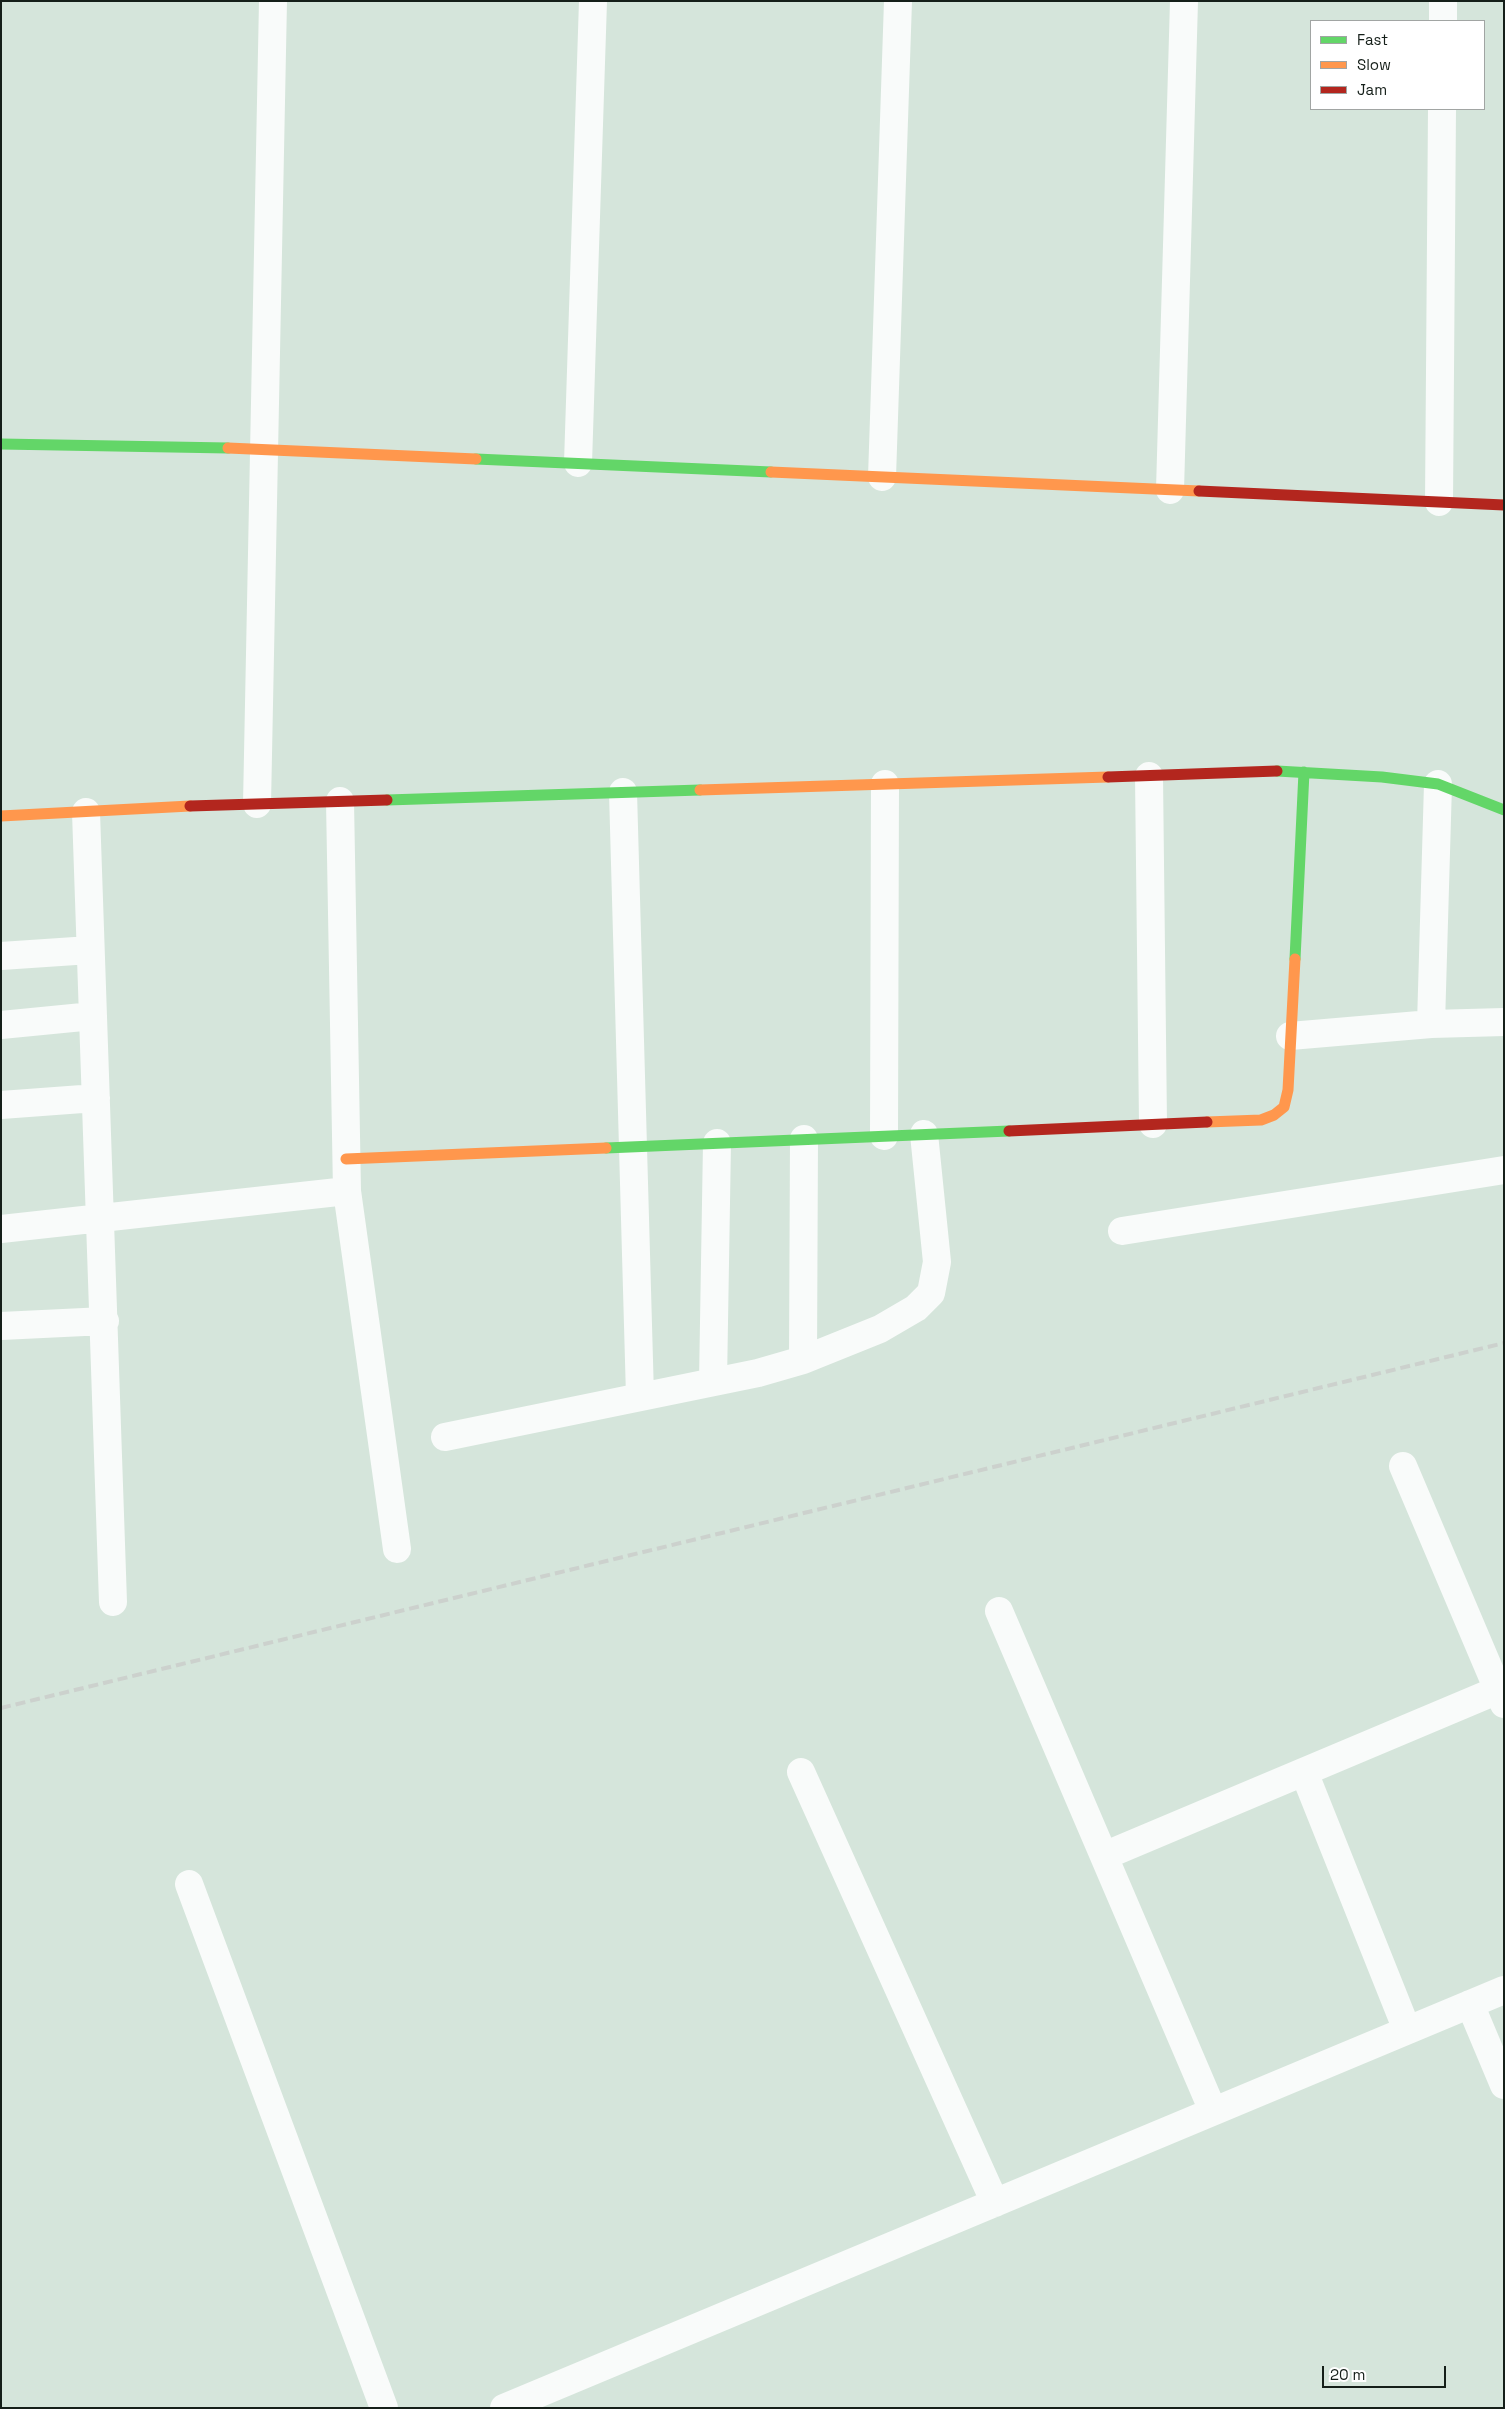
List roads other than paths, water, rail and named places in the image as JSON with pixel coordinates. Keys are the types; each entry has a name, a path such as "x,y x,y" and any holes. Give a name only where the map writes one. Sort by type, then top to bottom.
{"street":[{"path":"256,804 273,1"},
{"path":"578,463 594,1"},
{"path":"882,477 898,1"},
{"path":"1170,490 1184,1"},
{"path":"1443,1 1443,20"},
{"path":"1439,502 1442,110"},
{"path":"1,444 263,449 1504,505"},
{"path":"1,816 340,801 1280,771 1382,777 1438,784 1504,810"},
{"path":"346,1159 1261,1120 1274,1116 1284,1107 1288,1090 1304,772"},
{"path":"1149,776 1153,1124"},
{"path":"884,1136 885,784"},
{"path":"1431,1024 1438,784"},
{"path":"623,792 640,1396"},
{"path":"340,801 347,1191 397,1549"},
{"path":"86,812 102,1218 113,1602"},
{"path":"1,956 90,950"},
{"path":"1,1025 93,1016"},
{"path":"1290,1036 1431,1024 1504,1022"},
{"path":"1,1105 96,1098"},
{"path":"445,1437 758,1373 803,1360 880,1329 916,1308 932,1293 937,1262 924,1134"},
{"path":"803,1360 804,1139"},
{"path":"714,1382 717,1143"},
{"path":"1122,1231 1504,1170"},
{"path":"1,1229 347,1191"},
{"path":"1,1326 105,1321"},
{"path":"1104,1856 1304,1772 1501,1697 1403,1466"},
{"path":"999,1611 1213,2112"},
{"path":"801,1772 995,2203"},
{"path":"1304,1772 1407,2030"},
{"path":"189,1884 384,2408"},
{"path":"504,2408 1504,1990"},
{"path":"1470,2004 1504,2085"}],"railway":[{"path":"1,1708 1504,1343"}]}
